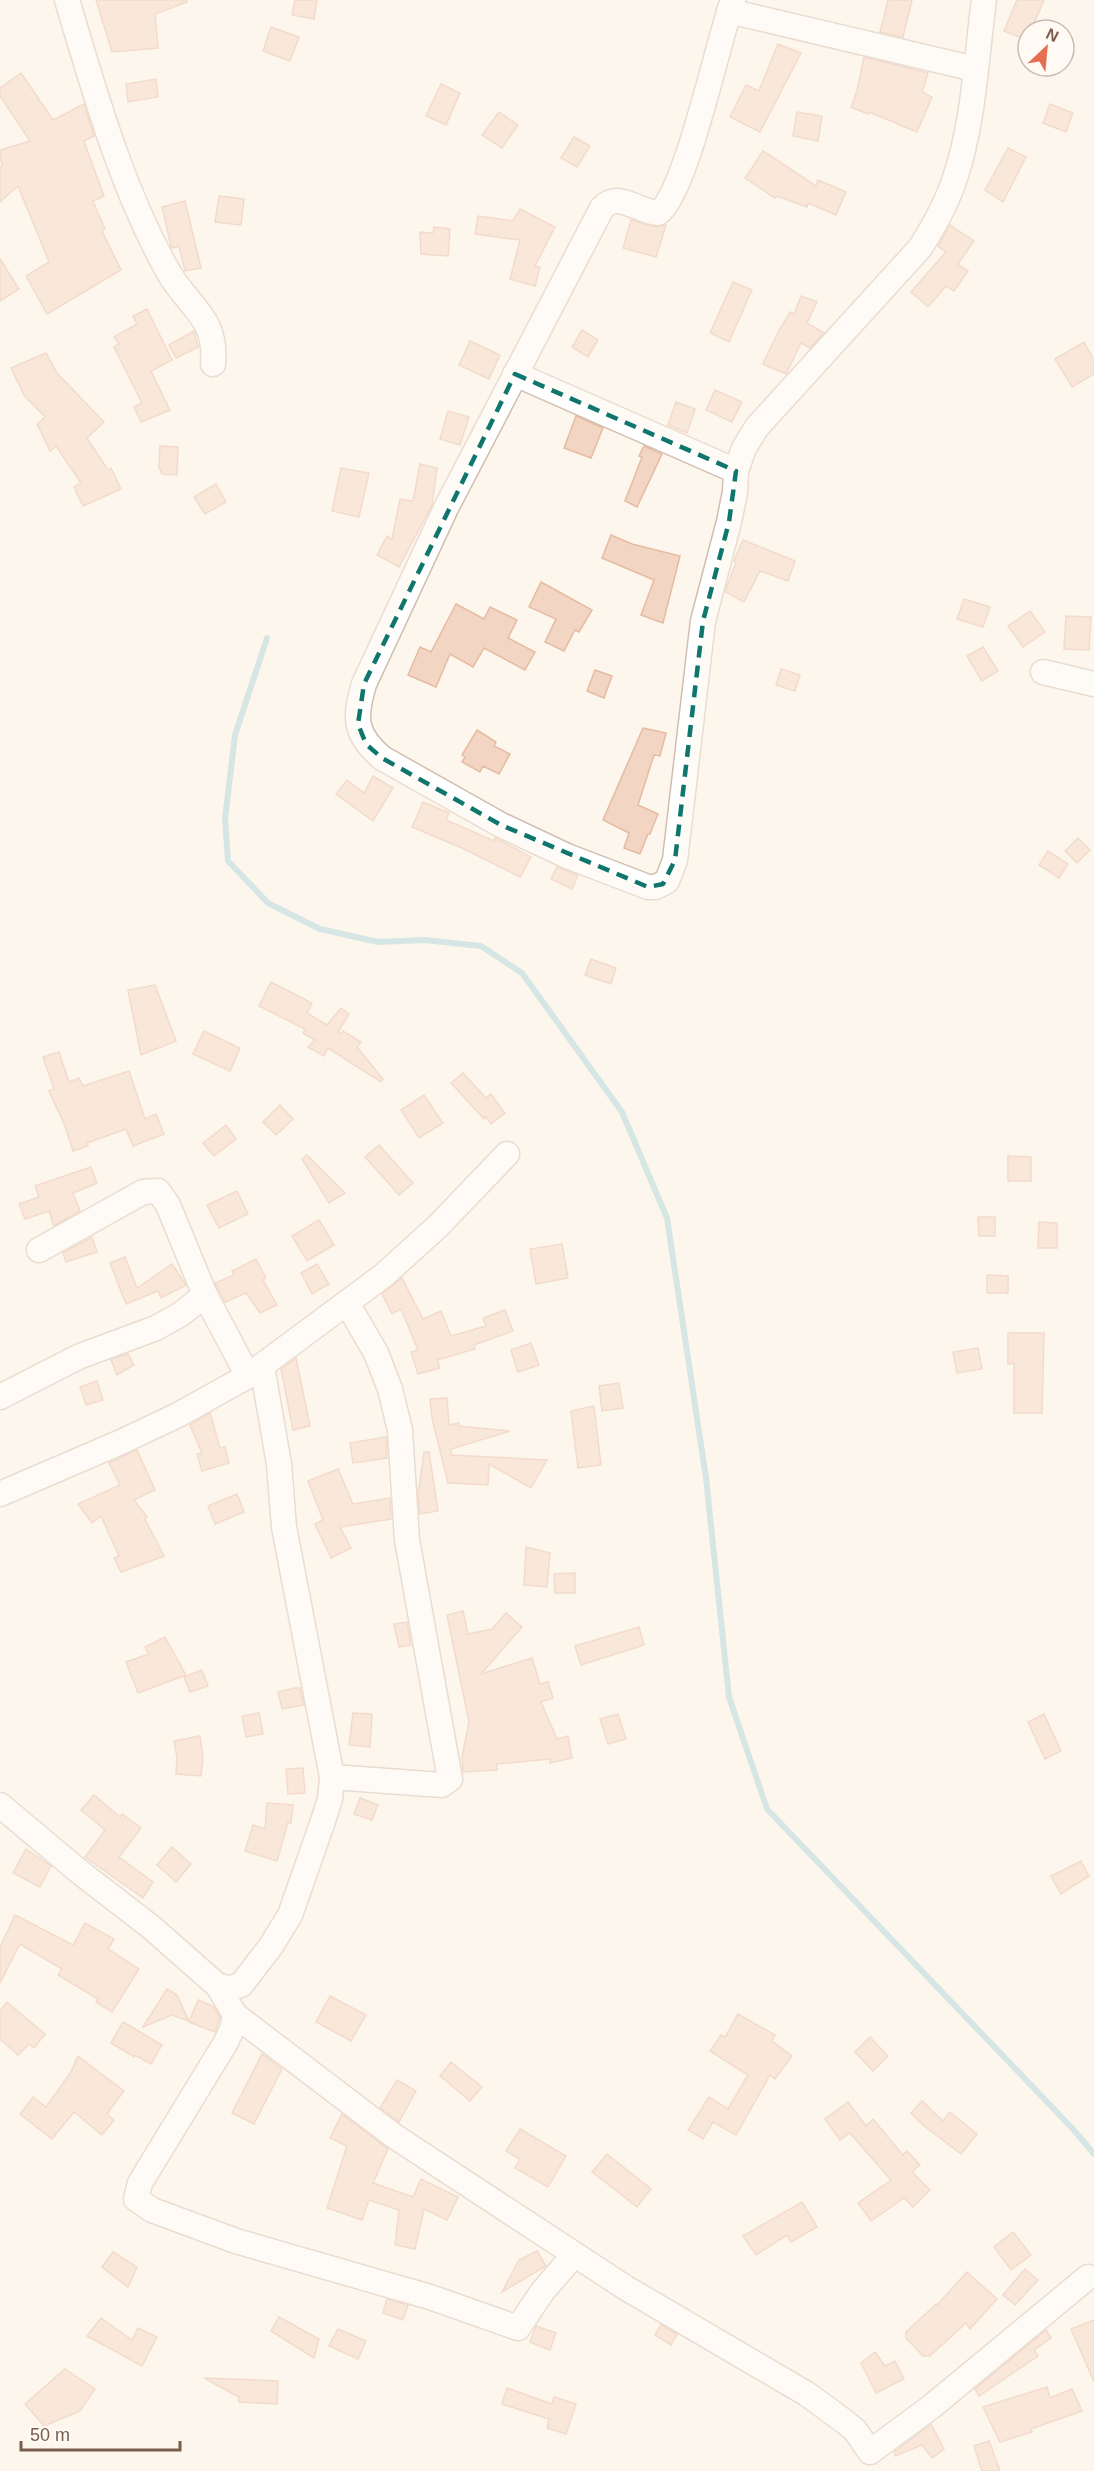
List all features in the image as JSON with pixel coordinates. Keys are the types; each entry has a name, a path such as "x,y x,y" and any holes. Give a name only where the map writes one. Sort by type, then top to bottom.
{"street":[{"path":"68,0 104,125 119,164 170,274 206,322 214,347 213,364"},
{"path":"975,69 731,6 693,139 670,200 658,213 651,213 619,200 610,201 602,208 446,508 364,684 358,703 358,724 366,744 382,758 501,825 567,856 648,887 667,881 675,861 703,621 729,522 735,492 736,471 744,448 757,427 920,248 939,217 955,180 965,146 972,111 984,0"},
{"path":"515,374 736,471"},
{"path":"1043,672 1094,684"},
{"path":"0,1494 122,1442 178,1415 255,1371 384,1275 438,1226 507,1154"},
{"path":"39,1250 143,1192 158,1191 168,1205 205,1295 255,1371 279,1464 284,1527 332,1777 330,1799 284,1928 241,1985 230,1988 218,1986"},
{"path":"0,1397 78,1357 156,1328 181,1314 205,1295"},
{"path":"332,1777 442,1785 450,1779 407,1540 405,1487 398,1420 390,1389 376,1353 347,1303"},
{"path":"0,1805 150,1927 218,1986 235,2015 394,2136 574,2255 807,2394 845,2422 870,2452 931,2407 1088,2277"},
{"path":"235,2015 232,2030 226,2042 140,2182 136,2199 141,2203 152,2210 236,2241 430,2297 518,2328 542,2292 574,2255"}],"highlighted area":[{"path":"515,374 736,471 729,522 703,621 675,860 663,884 648,887 501,825 382,758 366,744 358,724 364,684"}],"building":[{"path":"96,0 187,0 187,2 155,14 158,48 112,52"},
{"path":"295,0 317,0 314,19 292,15"},
{"path":"888,0 912,0 903,37 880,32"},
{"path":"1017,0 1044,0 1036,18 1016,18 1016,36 1004,31"},
{"path":"271,27 299,37 290,61 263,51"},
{"path":"778,44 801,53 760,132 730,117 746,85 759,91"},
{"path":"864,57 928,73 922,92 932,97 917,132 851,107"},
{"path":"21,73 53,120 84,104 94,136 84,141 104,196 93,201 105,229 102,231 121,270 47,314 26,276 49,262 18,186 0,202 0,168 2,166 0,150 30,141 0,96 0,88"},
{"path":"156,79 158,97 128,102 126,84"},
{"path":"441,84 460,93 446,125 426,116"},
{"path":"1050,104 1073,113 1066,132 1043,123"},
{"path":"499,112 518,125 502,148 482,135"},
{"path":"797,112 822,116 818,141 793,136"},
{"path":"574,137 590,146 577,167 561,158"},
{"path":"1008,148 1026,157 1003,202 985,190"},
{"path":"763,151 816,186 818,180 846,192 836,215 808,203 807,207 777,196 775,198 745,178"},
{"path":"219,196 244,199 241,225 215,222"},
{"path":"185,201 201,268 185,271 179,246 172,248 171,246 162,207"},
{"path":"520,209 555,227 535,266 540,267 535,286 510,279 520,240 475,234 478,216 513,221"},
{"path":"631,220 656,227 666,225 656,257 623,248"},
{"path":"950,225 974,241 958,264 968,271 954,291 946,286 928,307 911,292 946,252 938,246"},
{"path":"434,227 450,229 448,256 421,254 420,232 433,233"},
{"path":"0,259 19,289 0,301"},
{"path":"733,282 752,290 729,342 710,333"},
{"path":"801,296 817,302 807,323 824,333 810,348 801,343 786,374 763,364 790,312 794,314"},
{"path":"147,309 172,360 151,371 170,410 141,422 134,407 142,403 114,347 119,344 114,337 137,324 133,316"},
{"path":"582,330 598,340 588,357 572,347"},
{"path":"194,331 198,347 176,358 169,345"},
{"path":"470,341 500,355 489,379 459,365"},
{"path":"1084,342 1094,360 1094,374 1072,387 1055,359"},
{"path":"46,353 57,373 104,422 87,438 108,470 111,468 121,489 83,506 74,487 81,483 56,446 50,451 37,424 45,417 24,395 11,368"},
{"path":"715,390 742,402 732,422 706,410"},
{"path":"676,402 695,409 687,433 668,425"},
{"path":"448,411 469,417 460,445 440,439"},
{"path":"576,416 603,428 591,458 564,448"},
{"path":"160,446 178,447 177,475 162,474 159,467"},
{"path":"644,446 662,454 637,507 625,501"},
{"path":"420,464 437,468 432,505 399,567 377,555 387,536 392,539 400,499 413,501"},
{"path":"341,468 369,473 359,517 332,511"},
{"path":"216,484 226,502 205,514 194,497"},
{"path":"611,535 632,544 680,556 663,623 641,615 654,580 602,558"},
{"path":"743,540 795,561 788,581 760,571 744,602 725,592"},
{"path":"541,582 592,610 579,632 575,630 564,651 545,642 556,619 529,607"},
{"path":"964,599 990,607 983,627 957,619"},
{"path":"456,604 484,619 490,607 517,620 508,638 535,652 525,670 484,648 473,667 450,654 436,687 408,675 420,647 431,652"},
{"path":"1030,611 1045,632 1023,647 1008,626"},
{"path":"1066,616 1091,617 1089,650 1064,649"},
{"path":"983,647 998,671 982,681 967,656"},
{"path":"781,669 800,675 795,691 776,685"},
{"path":"595,670 612,676 604,698 587,691"},
{"path":"643,728 666,733 660,756 654,755 638,805 658,814 640,854 624,848 629,833 603,820"},
{"path":"477,730 496,742 494,746 510,754 499,774 483,766 480,772 462,762 465,757 462,755"},
{"path":"373,776 393,788 373,821 336,794 347,780 364,793"},
{"path":"423,802 449,813 446,820 494,841 495,838 531,857 520,877 462,848 412,827"},
{"path":"1078,838 1090,850 1077,863 1065,851"},
{"path":"1048,851 1068,864 1059,878 1039,865"},
{"path":"557,867 578,875 572,889 551,879"},
{"path":"591,959 616,968 611,984 585,975"},
{"path":"271,982 312,1003 307,1013 327,1025 341,1008 349,1014 338,1032 341,1034 343,1031 361,1042 357,1047 383,1079 381,1082 328,1048 324,1056 308,1047 315,1040 303,1033 305,1029 259,1006"},
{"path":"155,985 176,1041 141,1055 128,990"},
{"path":"204,1031 240,1048 230,1071 193,1054"},
{"path":"59,1052 69,1082 79,1078 83,1086 129,1071 145,1119 156,1114 164,1134 133,1146 126,1129 87,1143 88,1146 73,1151 65,1126 49,1091 54,1089 43,1057"},
{"path":"463,1073 486,1098 491,1094 505,1113 491,1124 451,1083"},
{"path":"424,1095 443,1123 419,1138 401,1110"},
{"path":"280,1105 293,1119 276,1135 263,1122"},
{"path":"226,1125 236,1139 214,1156 203,1143"},
{"path":"379,1145 413,1183 399,1195 365,1157"},
{"path":"307,1155 345,1193 329,1203 302,1159"},
{"path":"1008,1156 1031,1157 1031,1181 1008,1181"},
{"path":"91,1167 97,1183 73,1193 80,1211 54,1226 49,1211 25,1219 19,1204 39,1197 35,1186"},
{"path":"237,1191 248,1214 219,1228 207,1205"},
{"path":"978,1217 995,1217 995,1236 979,1236"},
{"path":"319,1220 334,1245 307,1261 292,1236"},
{"path":"1039,1222 1057,1223 1057,1248 1038,1248"},
{"path":"92,1237 97,1252 66,1262 63,1253"},
{"path":"562,1244 568,1278 536,1284 530,1249"},
{"path":"125,1257 137,1288 172,1264 186,1285 161,1298 158,1291 126,1304 110,1263"},
{"path":"256,1259 266,1278 263,1280 277,1305 260,1313 246,1293 225,1302 215,1283 234,1275 232,1271"},
{"path":"317,1264 329,1284 312,1294 301,1273"},
{"path":"987,1275 1008,1276 1008,1293 987,1293"},
{"path":"402,1278 423,1319 441,1311 451,1336 486,1326 483,1318 505,1310 513,1331 474,1345 475,1349 437,1360 440,1368 418,1374 411,1352 418,1350 401,1309 392,1314 382,1294"},
{"path":"1008,1333 1044,1333 1042,1413 1014,1413 1014,1363 1008,1364"},
{"path":"531,1343 539,1365 518,1372 511,1350"},
{"path":"978,1348 982,1369 957,1373 953,1352"},
{"path":"128,1354 134,1365 117,1375 111,1360"},
{"path":"296,1358 310,1426 293,1430 281,1369"},
{"path":"97,1381 103,1400 86,1405 80,1387"},
{"path":"619,1383 623,1408 602,1411 599,1386"},
{"path":"447,1398 449,1425 459,1423 459,1426 510,1431 451,1449 451,1455 547,1460 531,1488 489,1464 488,1485 448,1483 432,1418 430,1399"},
{"path":"594,1406 601,1465 578,1468 571,1411"},
{"path":"210,1413 220,1448 225,1447 229,1463 202,1471 197,1454 202,1453 190,1425"},
{"path":"386,1437 387,1458 353,1463 350,1443"},
{"path":"137,1450 155,1490 134,1500 147,1517 145,1519 164,1556 121,1572 114,1558 119,1556 101,1516 92,1523 78,1504 120,1485 109,1463"},
{"path":"424,1452 429,1452 438,1511 420,1514 418,1496"},
{"path":"338,1469 353,1504 390,1498 391,1519 340,1527 351,1548 331,1558 315,1524 323,1520 308,1481"},
{"path":"237,1494 244,1512 215,1524 208,1506"},
{"path":"526,1547 550,1553 547,1587 524,1585"},
{"path":"575,1573 575,1593 555,1593 554,1574"},
{"path":"463,1611 468,1634 492,1629 506,1613 522,1627 481,1674 532,1658 540,1684 548,1682 553,1698 541,1702 557,1739 568,1736 572,1758 550,1763 550,1759 497,1764 497,1770 463,1772 462,1757 469,1722 447,1615"},
{"path":"407,1622 411,1645 399,1647 394,1624"},
{"path":"639,1627 644,1645 581,1665 575,1646"},
{"path":"165,1637 186,1675 138,1693 126,1662 149,1654 145,1647"},
{"path":"202,1670 208,1686 190,1692 184,1677"},
{"path":"300,1688 304,1705 282,1709 278,1692"},
{"path":"259,1713 263,1734 246,1737 242,1716"},
{"path":"353,1713 372,1714 370,1747 349,1745"},
{"path":"618,1714 626,1739 608,1744 600,1719"},
{"path":"1044,1714 1061,1751 1045,1759 1028,1722"},
{"path":"200,1736 203,1757 201,1776 176,1774 177,1757 174,1741"},
{"path":"303,1768 305,1793 288,1794 286,1769"},
{"path":"94,1795 120,1817 122,1814 141,1828 119,1857 153,1882 143,1898 85,1857 105,1830 81,1810"},
{"path":"360,1798 378,1805 372,1820 354,1814"},
{"path":"267,1803 293,1805 291,1823 288,1822 277,1861 245,1851 253,1825 265,1829"},
{"path":"172,1847 191,1864 176,1882 157,1865"},
{"path":"26,1849 51,1866 40,1887 13,1873"},
{"path":"1081,1861 1089,1876 1061,1894 1051,1876"},
{"path":"15,1915 73,1945 85,1923 114,1939 108,1949 139,1969 112,2012 96,2002 98,1999 58,1975 62,1969 20,1944 0,1983 0,1947"},
{"path":"167,1989 177,1995 189,2021 172,2015 143,2027"},
{"path":"330,1996 366,2015 351,2041 316,2022"},
{"path":"198,2000 213,2006 220,2017 215,2032 189,2022"},
{"path":"7,2002 45,2034 34,2048 29,2044 18,2055 0,2039 0,2011"},
{"path":"738,2014 775,2035 772,2041 792,2056 775,2079 770,2075 736,2135 713,2122 703,2139 688,2130 709,2097 728,2109 748,2075 710,2051 721,2035 725,2037"},
{"path":"123,2022 162,2045 151,2064 111,2043"},
{"path":"870,2037 888,2056 873,2071 855,2052"},
{"path":"262,2054 282,2069 254,2124 232,2113"},
{"path":"78,2056 124,2091 107,2114 114,2120 102,2135 74,2112 52,2139 20,2114 33,2097 46,2107 71,2072"},
{"path":"451,2062 482,2087 470,2101 440,2076"},
{"path":"397,2080 416,2091 399,2122 380,2108"},
{"path":"922,2101 943,2121 950,2112 977,2134 961,2154 911,2113"},
{"path":"848,2102 866,2126 873,2119 903,2155 907,2151 920,2165 912,2172 930,2190 913,2207 904,2198 871,2221 858,2203 891,2180 850,2133 840,2140 825,2119"},
{"path":"342,2114 388,2149 373,2183 413,2197 421,2179 458,2197 447,2220 424,2209 415,2249 395,2245 399,2210 369,2200 362,2220 327,2208 347,2146 330,2138"},
{"path":"520,2129 566,2156 548,2187 515,2168 520,2159 506,2151"},
{"path":"607,2154 651,2189 637,2207 592,2172"},
{"path":"802,2202 817,2227 791,2242 787,2235 756,2255 743,2236"},
{"path":"1013,2232 1031,2255 1011,2270 994,2247"},
{"path":"537,2251 546,2266 502,2292 519,2260"},
{"path":"113,2252 137,2267 128,2287 102,2267"},
{"path":"1025,2269 1038,2280 1015,2305 1003,2295"},
{"path":"967,2272 997,2299 970,2329 966,2323 930,2356 923,2356 906,2338 906,2332 937,2305"},
{"path":"387,2299 408,2305 403,2320 383,2313"},
{"path":"279,2317 319,2339 314,2358 271,2331"},
{"path":"101,2318 132,2340 138,2328 157,2337 142,2366 87,2336"},
{"path":"1094,2320 1094,2382 1071,2329"},
{"path":"661,2325 677,2334 671,2345 655,2335"},
{"path":"536,2326 556,2333 550,2350 530,2342"},
{"path":"338,2329 366,2341 358,2359 329,2346"},
{"path":"1046,2330 1051,2338 1034,2350 1038,2356 979,2396 975,2389"},
{"path":"875,2352 885,2366 895,2361 904,2379 876,2393 861,2363"},
{"path":"65,2369 95,2389 80,2411 44,2426 25,2404"},
{"path":"204,2378 278,2381 277,2404 239,2402 239,2397"},
{"path":"1047,2387 1050,2398 1072,2389 1082,2411 1031,2429 1032,2432 1000,2442 983,2407"},
{"path":"507,2388 552,2404 554,2397 576,2404 566,2434 547,2428 549,2419 502,2404"},
{"path":"931,2424 944,2449 932,2458 922,2445 895,2456 894,2452"},
{"path":"989,2441 1000,2471 982,2471 974,2446"}],"waterway":[{"path":"267,638 235,735 225,819 228,861 268,903 320,929 378,942 424,940 481,946 522,973 622,1112 667,1218 706,1478 729,1697 767,1809 1072,2128 1094,2154"}]}
